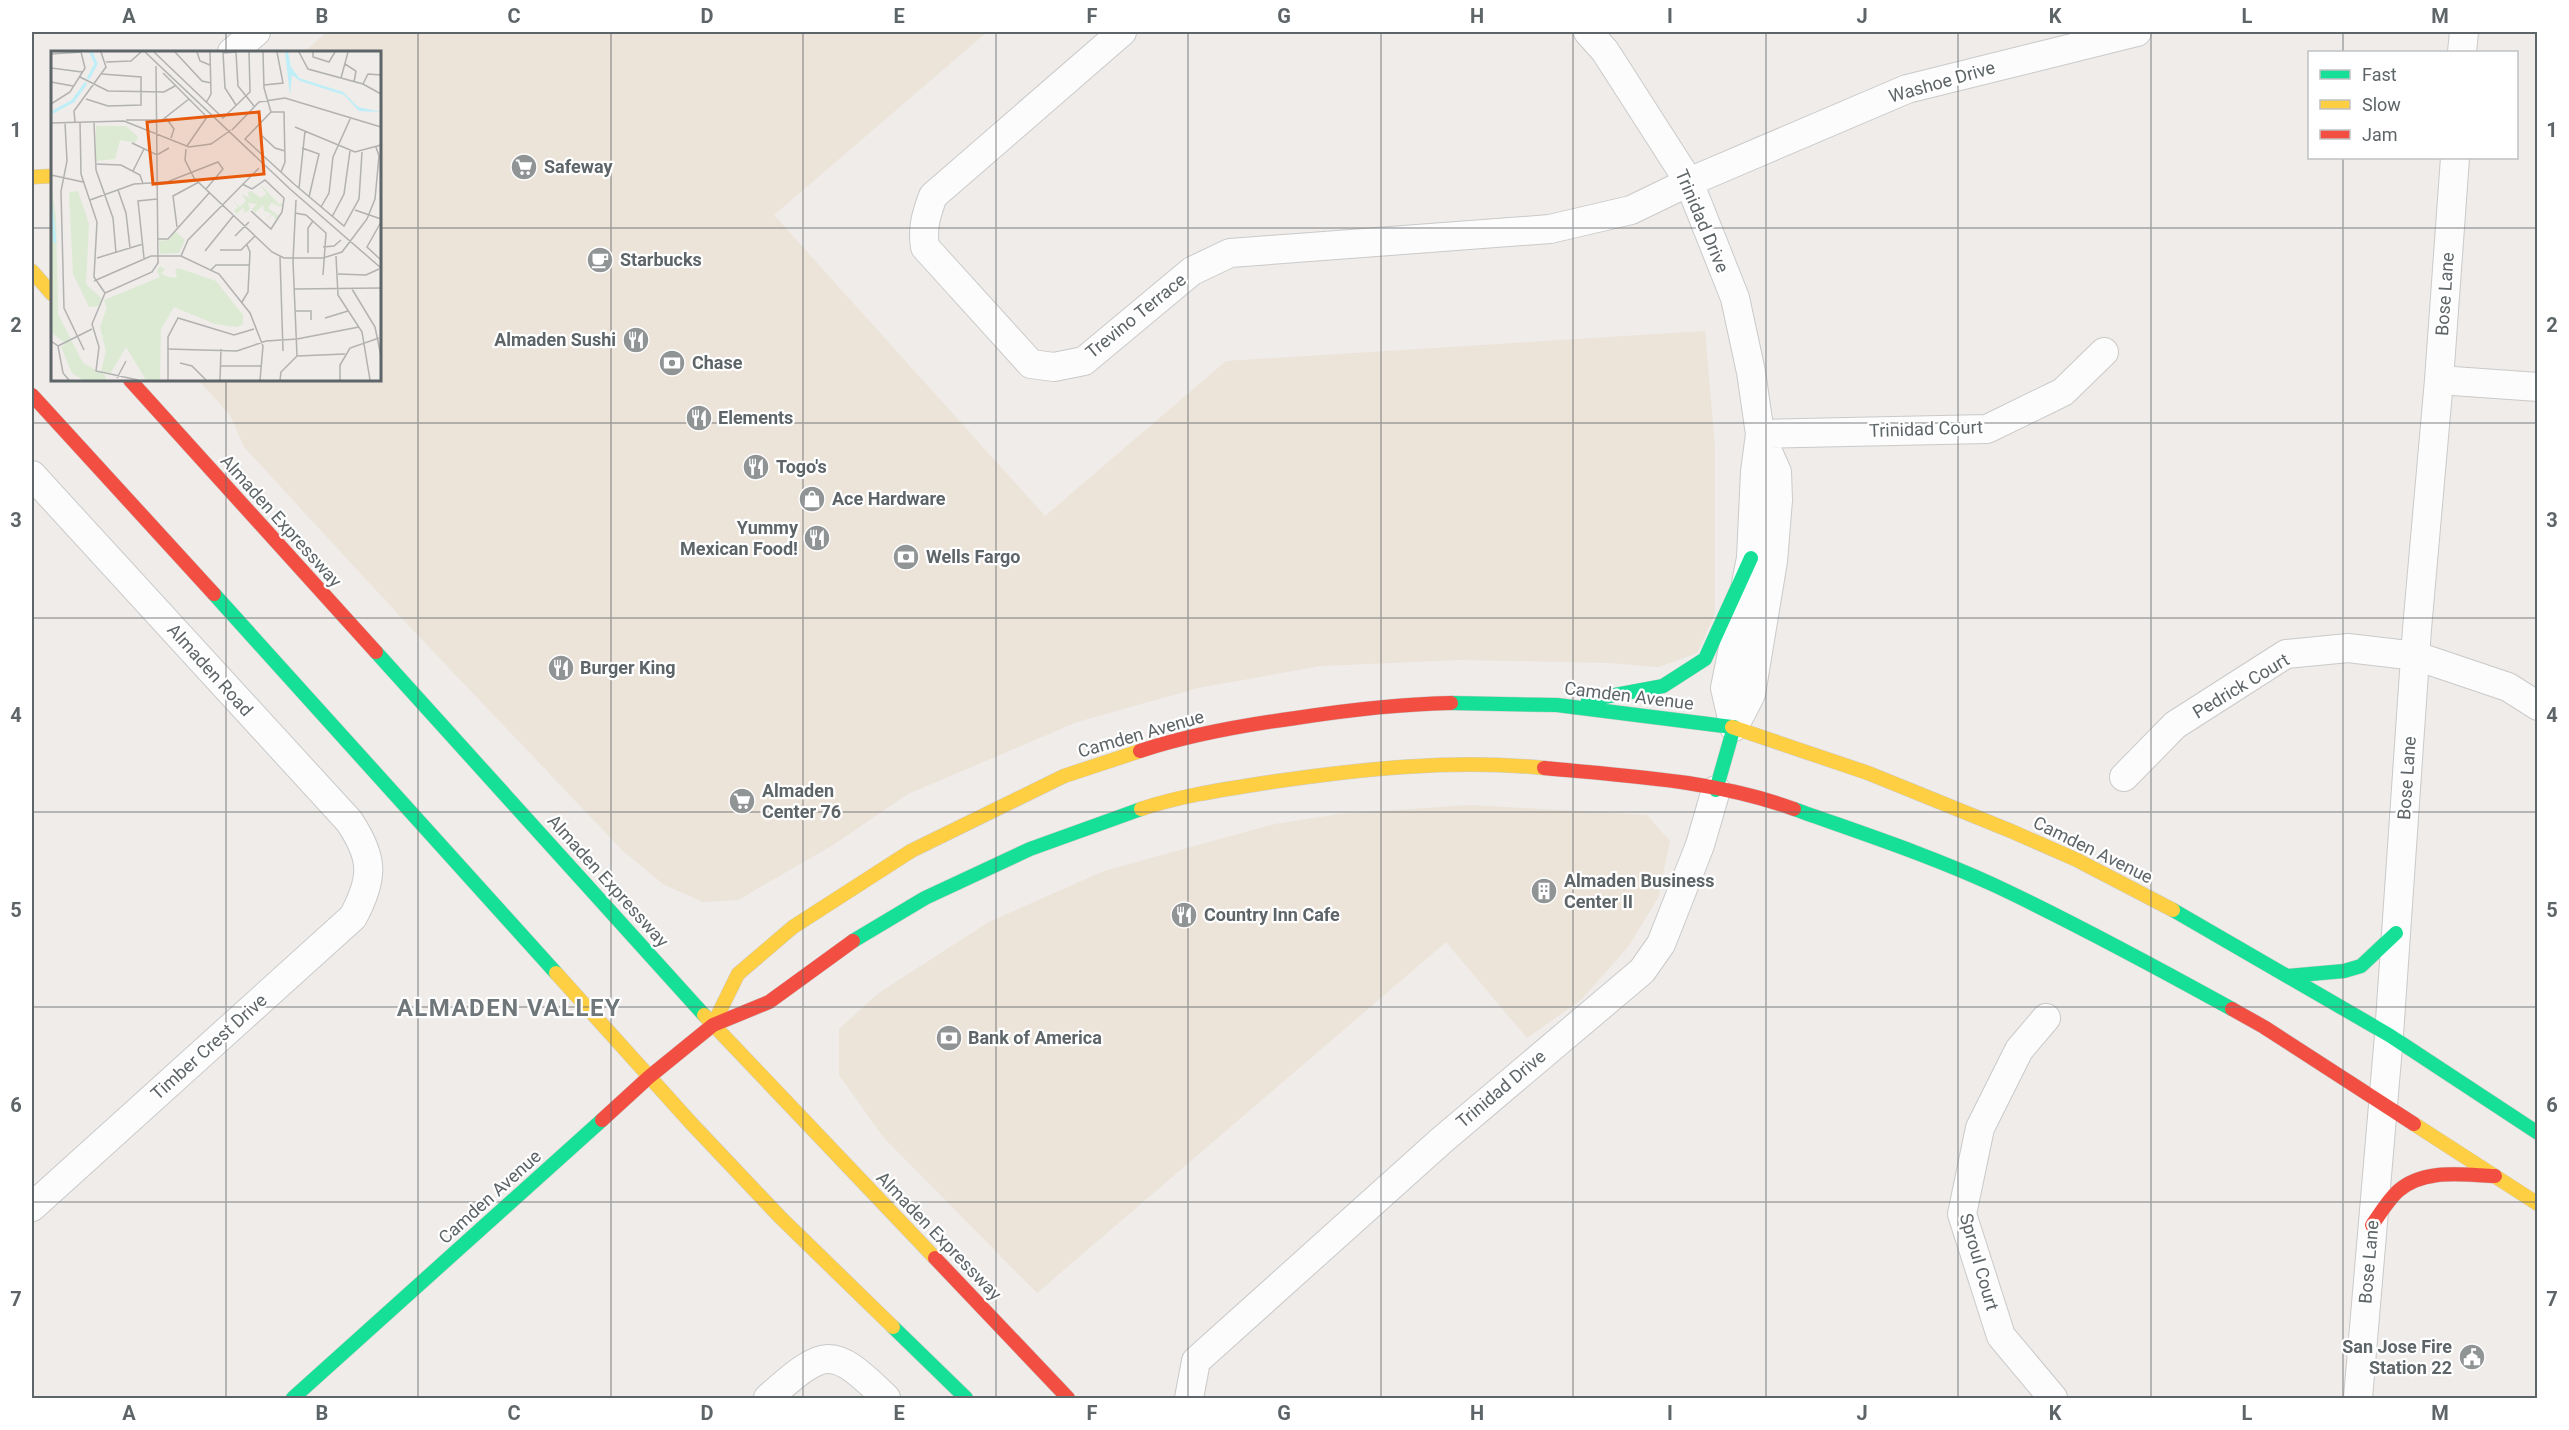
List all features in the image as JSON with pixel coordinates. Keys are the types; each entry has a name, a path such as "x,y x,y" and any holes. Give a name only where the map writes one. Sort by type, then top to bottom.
{"main road":[{"path":"32,177 51,176"},
{"path":"32,271 51,293"},
{"name":"Almaden Expressway","path":"131,381 713,1025 1068,1398"},
{"path":"32,395 277,663 649,1077 780,1217 966,1398"},
{"path":"1557,705 1663,686 1705,659 1751,558"},
{"name":"Camden Avenue","path":"713,1025 738,974 793,927 911,851 1064,776 1110,759 1176,741 1246,725 1350,710 1404,704 1475,702 1557,705 1734,727 1868,773 2011,831 2077,861 2207,928 2389,1035 2538,1133"},
{"name":"Trinidad Drive","path":"1716,790 1734,727"},
{"name":"Camden Avenue","path":"293,1398 649,1077 713,1025 769,1002 862,934 925,898 1030,849 1159,803 1225,789 1325,774 1419,765 1524,766 1656,778 1770,800 1952,867 1994,885 2143,960 2264,1027 2382,1101 2538,1204"},
{"path":"2288,976 2344,971 2361,966 2396,933"},
{"path":"2372,1225 2399,1190 2415,1179 2434,1175 2495,1176"}],"street":[{"path":"233,51 256,32"},
{"name":"Trevino Terrace","path":"1122,32 933,196 924,218 925,248 1031,364 1054,367 1084,361 1192,271 1230,253 1550,229 1631,210 1689,182"},
{"name":"Trinidad Drive","path":"1588,32 1605,51 1689,182 1735,298 1751,372 1760,434 1755,472 1751,558 1725,688 1734,727"},
{"name":"Washoe Drive","path":"1689,182 1907,89 2137,32"},
{"path":"2462,51 2464,32"},
{"name":"Bose Lane","path":"2358,1398 2389,1035 2455,159"},
{"name":"Trinidad Court","path":"1760,434 1987,429 2063,392 2104,352"},
{"path":"2439,380 2538,387"},
{"name":"Trinidad Drive","path":"1734,727 1751,693 1773,561 1778,500 1777,472 1760,434"},
{"name":"Almaden Road","path":"32,475 348,821 368,856 369,875"},
{"name":"Pedrick Court","path":"2124,777 2175,725 2286,654 2348,648 2416,656 2508,687 2538,706"},
{"name":"Trinidad Drive","path":"1189,1398 1196,1361 1442,1140 1642,971 1661,944 1700,845 1716,790"},
{"name":"Timber Crest Drive","path":"32,1207 353,917 364,896 369,875"},
{"name":"Sproul Court","path":"2046,1018 2019,1050 1980,1128 1962,1214 2001,1336 2053,1398"},
{"path":"768,1398 797,1373 818,1360 835,1359 857,1369 886,1398"}],"shaded area":[{"path":"327,32 987,32 774,215 1045,516 1226,361 1705,331 1715,447 1715,614 1697,653 1659,667 1609,663 1461,660 1321,666 1198,688 1077,722 908,794 833,845 738,900 703,902 663,884 623,851 409,626 244,447 230,415 199,381 381,381 381,51 305,51"},
{"path":"1470,805 1647,815 1670,841 1658,898 1628,947 1582,999 1527,1038 1446,942 1037,1293 884,1138 839,1075 839,1029 880,992 989,922 1104,871 1275,824 1339,814"}],"traffic: fast":[{"path":"1588,700 1663,686 1705,659 1751,558"},
{"path":"214,594 556,973"},
{"path":"376,652 704,1015"},
{"path":"1451,703 1557,705 1732,727"},
{"path":"1716,790 1734,727"},
{"path":"853,941 925,898 1030,849 1141,809"},
{"path":"1794,809 1920,854 1994,885 2144,961 2232,1009"},
{"path":"2173,910 2389,1035 2538,1133"},
{"path":"2288,976 2344,971 2361,966 2396,933"},
{"path":"293,1398 602,1120"},
{"path":"893,1327 966,1398"}],"traffic: slow":[{"path":"32,177 51,176"},
{"path":"32,271 51,293"},
{"path":"1732,727 1868,773 2011,831 2077,860 2173,910"},
{"path":"713,1025 738,974 793,927 911,851 1064,776 1140,751"},
{"path":"1141,809 1222,790 1373,769 1441,765 1510,765 1544,768"},
{"path":"556,973 691,1123 780,1217 893,1327"},
{"path":"704,1015 935,1258"},
{"path":"2414,1124 2538,1204"}],"traffic: jam":[{"path":"131,381 376,652"},
{"path":"32,395 214,594"},
{"path":"1140,751 1198,735 1257,724 1335,712 1451,703"},
{"path":"1544,768 1702,785 1764,799 1794,809"},
{"path":"602,1120 649,1077 713,1025 769,1002 853,941"},
{"path":"2232,1009 2264,1027 2414,1124"},
{"path":"2372,1225 2398,1191 2420,1179 2444,1174 2495,1176"},
{"path":"935,1258 1068,1398"}],"place":[{"name":"Safeway","path":"524,167"},
{"name":"Starbucks","path":"600,260"},
{"name":"Almaden Sushi","path":"636,340"},
{"name":"Chase","path":"672,363"},
{"name":"Elements","path":"699,418"},
{"name":"Togo's","path":"756,467"},
{"name":"Ace Hardware","path":"812,499"},
{"name":"Yummy Mexican Food!","path":"817,538"},
{"name":"Wells Fargo","path":"906,557"},
{"name":"Burger King","path":"561,668"},
{"name":"Almaden Center 76","path":"742,801"},
{"name":"Almaden Business Center II","path":"1544,891"},
{"name":"Country Inn Cafe","path":"1184,915"},
{"name":"Bank of America","path":"949,1038"},
{"name":"San Jose Fire Station 22","path":"2472,1357"}],"district":[{"name":"ALMADEN VALLEY","path":"509,1008"}]}
